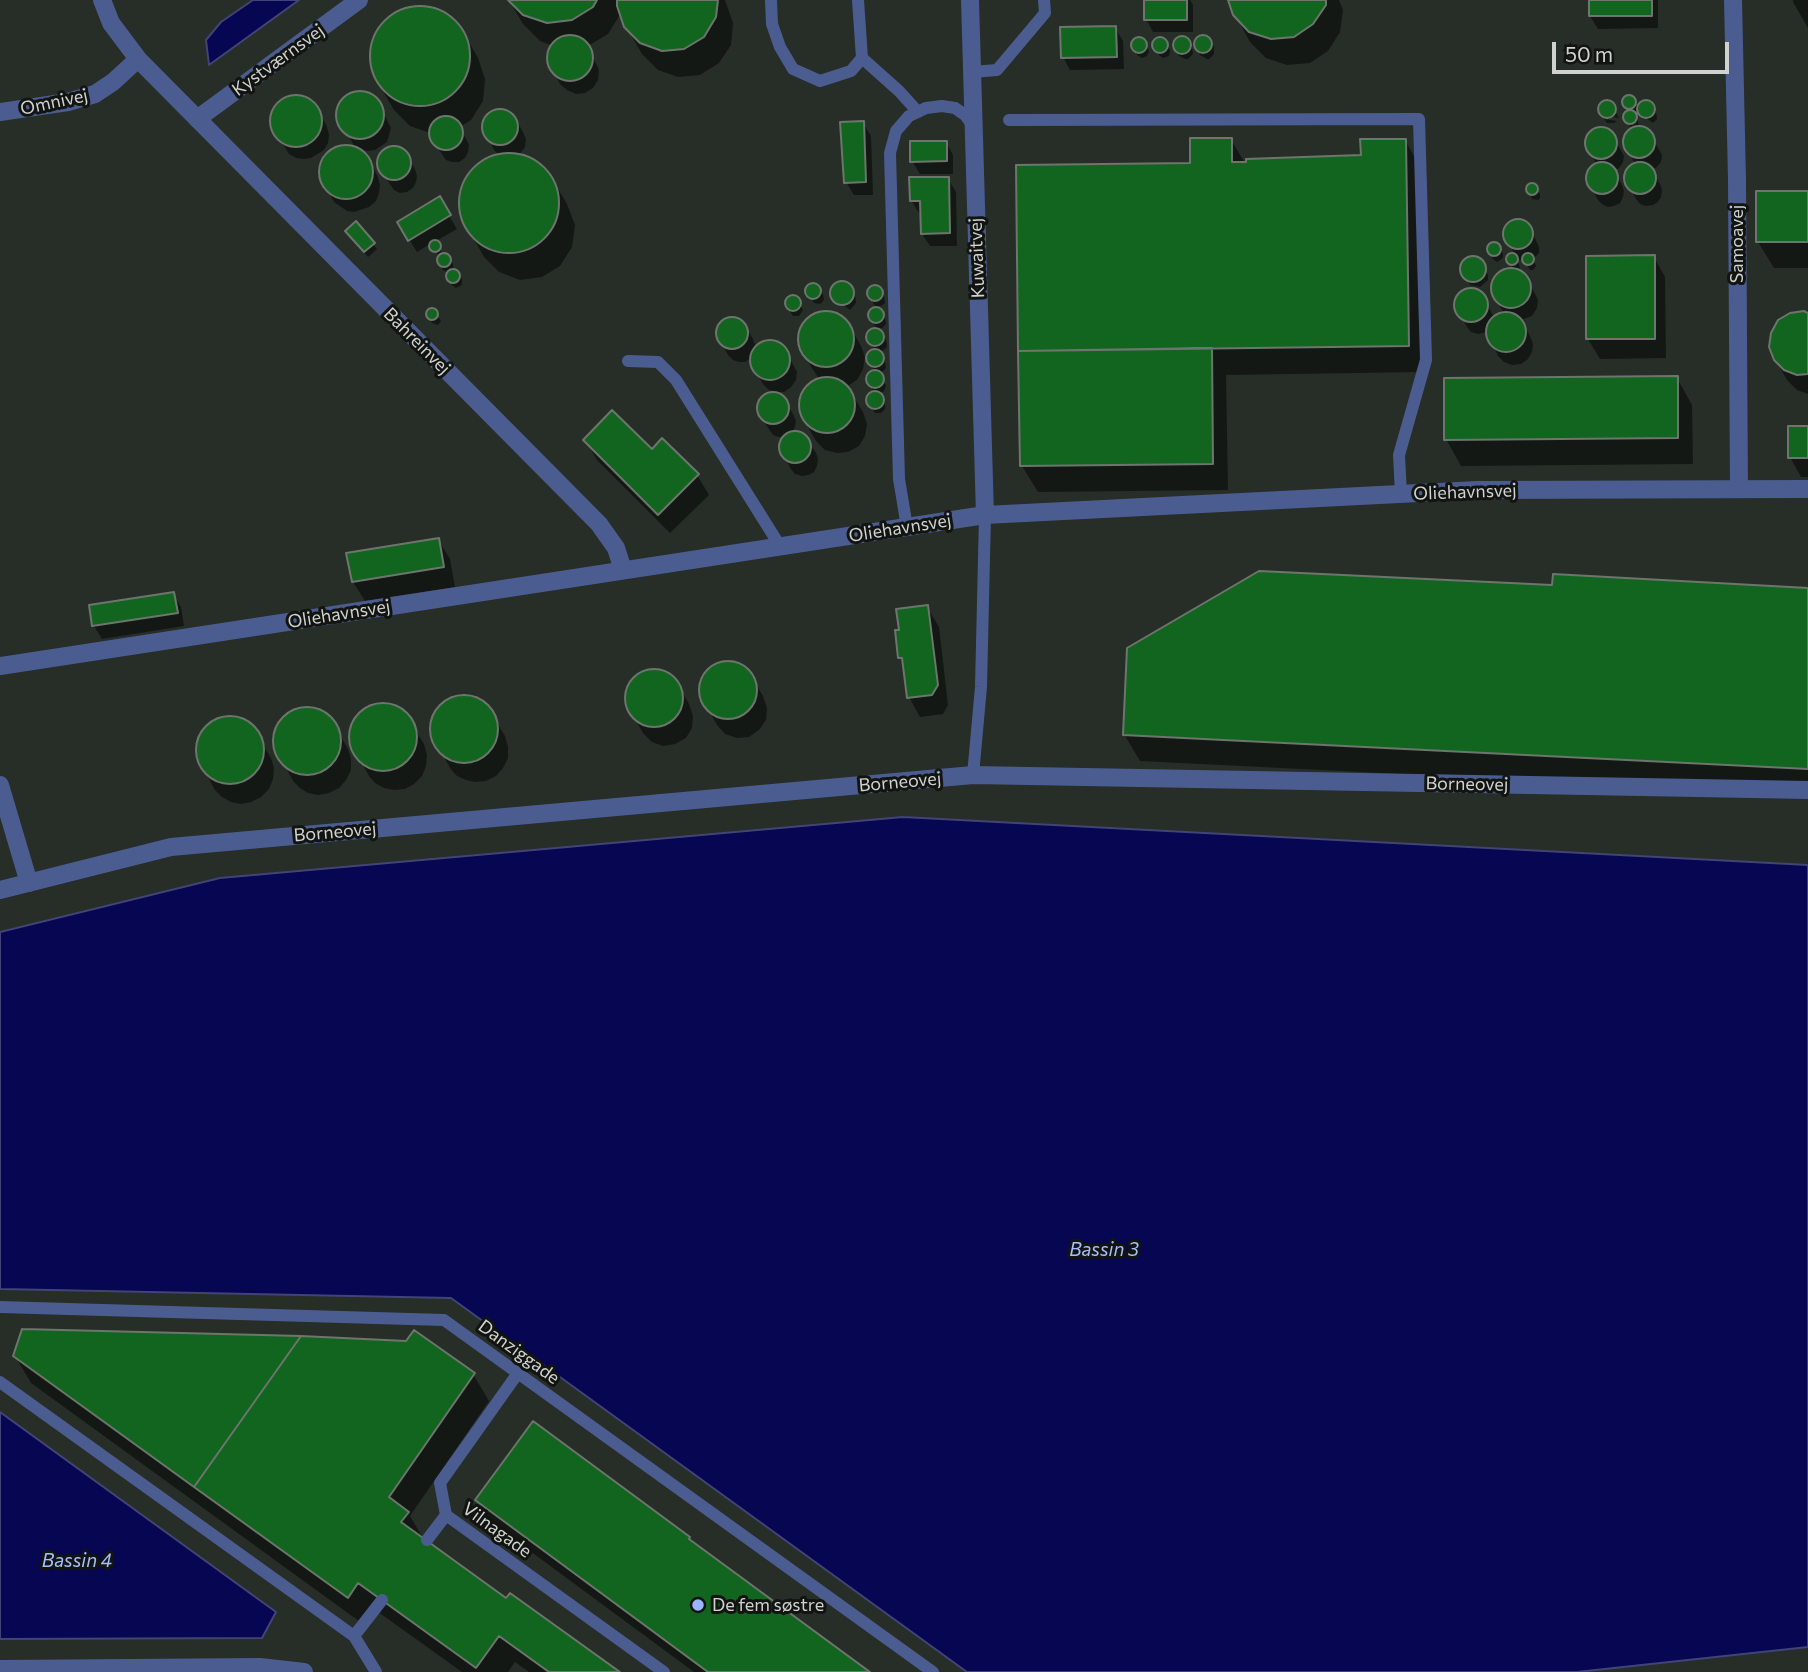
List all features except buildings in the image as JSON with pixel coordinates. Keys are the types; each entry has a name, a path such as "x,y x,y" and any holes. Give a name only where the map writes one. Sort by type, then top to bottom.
{"street":[{"path":"102,0 111,23 138,59 197,120"},
{"name":"Kystværnsvej","path":"197,120 359,0"},
{"name":"Kuwaitvej","path":"970,0 985,515"},
{"name":"Samoavej","path":"1733,0 1739,489"},
{"name":"Omnivej","path":"0,112 68,102 95,94 138,59"},
{"name":"Bahreinvej","path":"197,120 598,524 617,551 623,570"},
{"name":"Oliehavnsvej","path":"0,666 985,515 1478,490 1808,489"},
{"name":"Borneovej","path":"0,890 172,847 973,775 1808,790"},
{"path":"0,785 29,883"},
{"path":"0,1669 260,1667 304,1672"}],"lane":[{"path":"771,0 772,24 780,47 793,69 820,81 851,71 862,58 858,0"},
{"path":"972,72 997,70 1045,13 1044,0"},
{"path":"862,58 918,111"},
{"path":"907,527 899,478 890,153 895,131 909,116 926,108 956,108 973,127"},
{"path":"1009,120 1419,119 1426,360 1399,455 1401,494"},
{"path":"628,360 658,362 676,380 780,547"},
{"path":"973,775 981,687 985,515"},
{"name":"Danziggade","path":"0,1307 444,1320 933,1672"},
{"name":"Vilnagade","path":"518,1373 440,1483 446,1515 664,1672"},
{"path":"0,1381 354,1636 376,1672"},
{"path":"427,1540 446,1515"},
{"path":"354,1636 382,1600"}],"water":[{"path":"253,0 299,0 209,65 206,40 221,22"},
{"name":"Bassin 3","path":"903,817 1808,865 1808,1647 1577,1672 967,1672 451,1298 0,1289 0,932 220,878"},
{"name":"Bassin 4","path":"0,1412 276,1612 262,1638 0,1639"}],"place":[{"name":"De fem søstre","path":"698,1605"}]}
